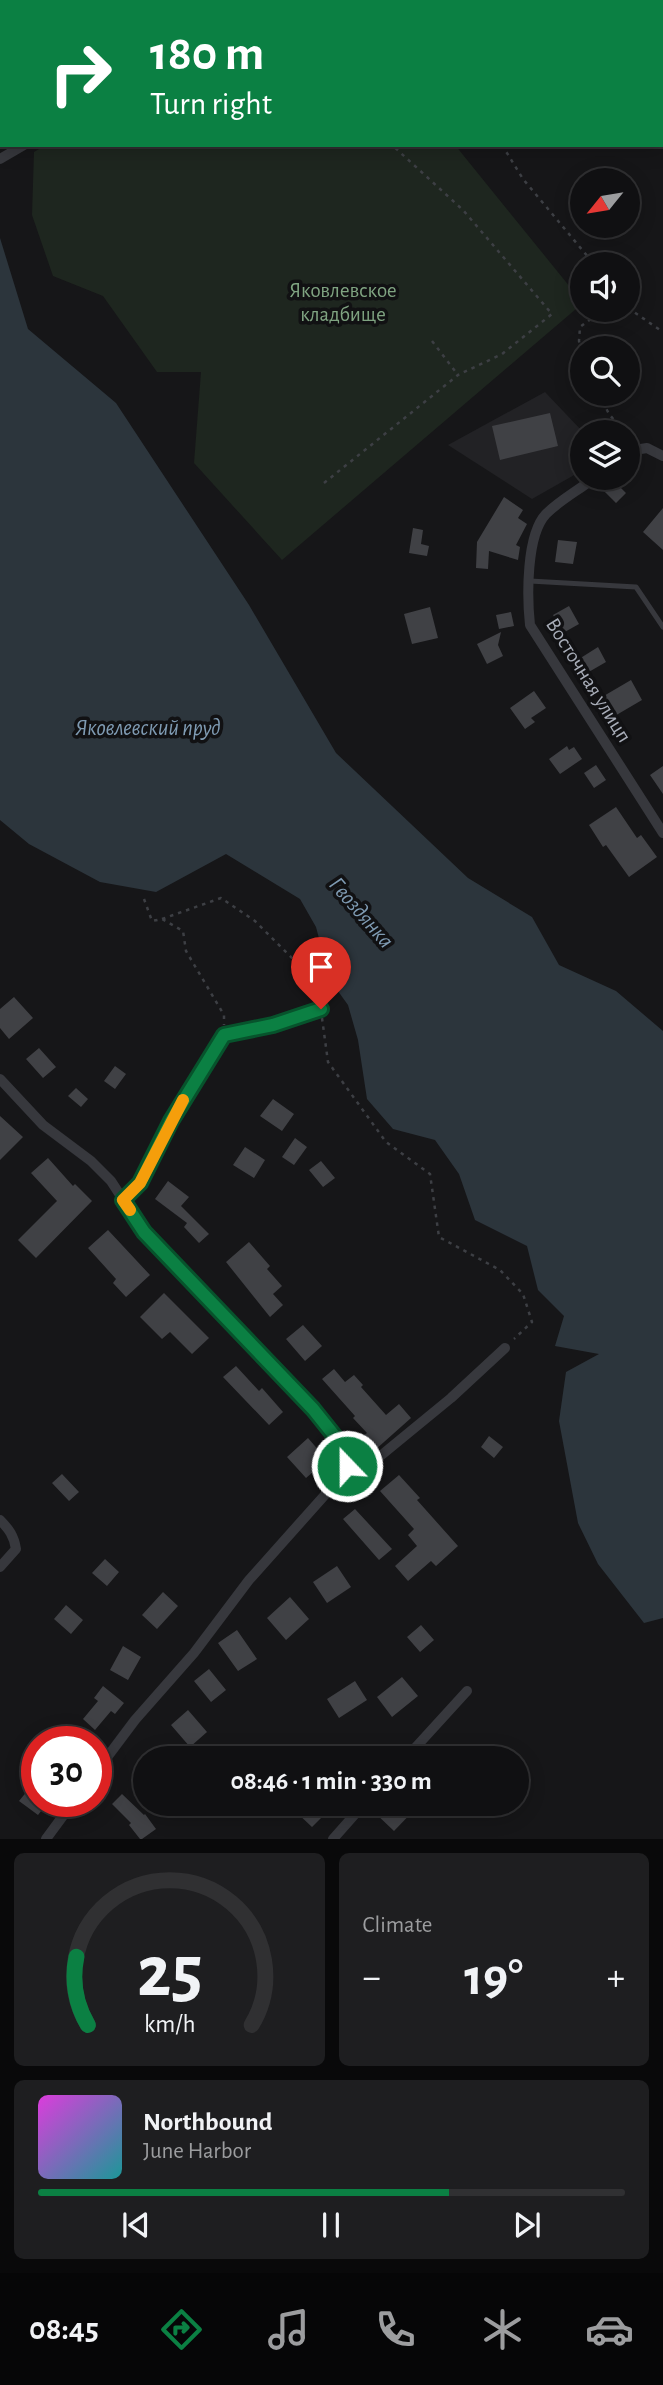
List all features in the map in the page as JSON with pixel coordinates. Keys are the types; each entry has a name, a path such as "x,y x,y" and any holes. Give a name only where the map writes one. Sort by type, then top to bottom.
{"street":[{"path":"0,159 21,147"},
{"path":"640,449 648,448 663,456"},
{"name":"Восточная улицп","path":"578,490 546,514 537,527 532,550 528,606 530,625 663,833"},
{"path":"0,1079 43,1125 91,1161 111,1181 144,1232 313,1409 341,1444 347,1466"},
{"path":"112,1751 135,1720 194,1653 249,1580 332,1487 347,1466 373,1462 451,1398 505,1348"},
{"path":"0,1520 9,1530 16,1549 0,1567"},
{"path":"417,1746 467,1691"},
{"path":"333,1839 353,1816"},
{"path":"46,1839 62,1817"}],"lane":[{"path":"530,581 636,587 663,627"},
{"path":"123,1200 140,1183 171,1121 224,1035 273,1025 321,1009"}],"path":[{"path":"324,483 458,375 502,354 552,314 463,210 394,147"},
{"path":"503,147 523,179 584,252"},
{"path":"640,316 663,332"},
{"path":"432,341 458,375"},
{"path":"144,899 152,921 221,898 255,921 298,964 321,1009 328,1062 386,1142 430,1174 439,1237 500,1270 523,1294 532,1322 505,1348"},
{"path":"162,919 183,931 186,951 224,1015 224,1035"}],"shaded area":[{"path":"545,392 572,420 570,477 532,499 448,445"}],"green space":[{"name":"Яковлевское кладбище","path":"43,147 457,147 570,287 570,314 282,560 194,463 201,372 157,372 103,296 53,276 32,215 34,152"}],"water":[{"name":"Яковлевский пруд","path":"0,238 28,329 116,403 249,605 336,753 468,878 532,917 559,965 616,991 663,1031 663,1618 644,1623 598,1564 578,1523 559,1421 566,1372 599,1354 555,1346 564,1316 538,1290 527,1246 475,1220 459,1174 435,1140 393,1129 367,1099 358,1040 348,1005 330,980 316,927 300,899 226,854 156,892 100,882 29,844 0,820"}],"building":[{"path":"550,413 558,446 500,460 492,426"},
{"path":"623,490 626,493 616,503 604,491"},
{"path":"504,497 523,510 518,518 527,524 516,545 520,547 518,560 489,551 488,569 476,568 477,542"},
{"path":"663,508 663,550 643,532"},
{"path":"413,528 423,530 421,544 429,546 427,556 409,553"},
{"path":"558,540 577,542 573,564 555,562"},
{"path":"569,606 579,624 563,633 553,615"},
{"path":"430,607 438,638 412,644 404,614"},
{"path":"511,612 514,626 499,629 496,615"},
{"path":"501,632 498,645 503,656 487,664 477,644"},
{"path":"598,647 606,662 587,673 579,659"},
{"path":"631,680 642,700 613,717 602,697"},
{"path":"534,691 546,708 531,718 535,722 525,729 510,708"},
{"path":"567,746 569,750 574,747 582,759 560,774 549,759"},
{"path":"596,765 606,780 594,788 584,773"},
{"path":"663,766 663,794 650,775"},
{"path":"616,807 637,838 641,835 657,857 629,877 606,845 603,847 589,825"},
{"path":"14,997 33,1018 9,1039 0,1028 0,1009"},
{"path":"39,1048 56,1067 43,1078 26,1059"},
{"path":"115,1066 126,1074 115,1089 104,1081"},
{"path":"76,1088 88,1099 81,1107 68,1096"},
{"path":"273,1099 294,1114 282,1131 260,1116"},
{"path":"0,1116 23,1137 0,1160"},
{"path":"295,1138 307,1147 294,1165 282,1157"},
{"path":"245,1147 265,1160 254,1178 233,1165"},
{"path":"48,1158 73,1186 75,1184 92,1201 36,1258 18,1240 57,1201 31,1173"},
{"path":"321,1161 335,1178 323,1187 309,1170"},
{"path":"168,1181 189,1197 181,1206 209,1234 199,1243 184,1227 187,1223 155,1199"},
{"path":"108,1230 150,1275 126,1297 113,1283 116,1279 88,1248"},
{"path":"249,1242 270,1266 267,1269 282,1286 273,1294 283,1305 270,1317 226,1262"},
{"path":"164,1293 209,1338 192,1354 170,1332 162,1339 140,1317"},
{"path":"303,1325 322,1346 305,1361 286,1339"},
{"path":"236,1366 259,1391 262,1388 283,1412 269,1425 223,1377"},
{"path":"334,1369 345,1382 354,1375 386,1415 399,1404 411,1418 375,1450 363,1436 367,1433 353,1418 355,1416 322,1379"},
{"path":"489,1436 503,1447 494,1458 481,1447"},
{"path":"308,1438 327,1460 306,1478 287,1457"},
{"path":"62,1474 79,1492 69,1501 52,1483"},
{"path":"399,1475 420,1498 417,1500 458,1546 436,1566 431,1561 408,1581 395,1566 417,1546 408,1535 414,1529 380,1491"},
{"path":"355,1509 392,1549 379,1560 343,1519"},
{"path":"105,1559 119,1572 107,1586 92,1573"},
{"path":"337,1566 351,1587 327,1603 313,1582"},
{"path":"163,1592 178,1606 157,1629 142,1615"},
{"path":"290,1597 309,1619 286,1640 267,1618"},
{"path":"66,1605 83,1620 71,1634 54,1619"},
{"path":"421,1625 434,1640 420,1652 407,1637"},
{"path":"237,1630 257,1659 238,1671 218,1643"},
{"path":"123,1646 141,1657 128,1680 110,1670"},
{"path":"209,1669 226,1690 211,1702 194,1681"},
{"path":"402,1677 418,1696 392,1717 377,1697"},
{"path":"355,1681 367,1700 339,1718 327,1699"},
{"path":"103,1686 124,1703 115,1714 111,1711 98,1726 91,1726 83,1719 98,1701 94,1698"},
{"path":"188,1710 207,1732 189,1746 171,1725"},
{"path":"122,1794 133,1804 133,1816 146,1816 156,1829 140,1839 129,1825 131,1823 112,1804"},
{"path":"300,1816 323,1816 312,1827"},
{"path":"378,1816 408,1816 394,1831"}],"slow traffic":[{"path":"130,1210 123,1200 140,1183 183,1100"}],"route":[{"path":"321,1009 273,1025 224,1035 171,1121 140,1183 123,1200 144,1232 313,1409 341,1444 347,1466"}],"water label":[{"name":"Гвоздянка","path":"362,912"}]}
